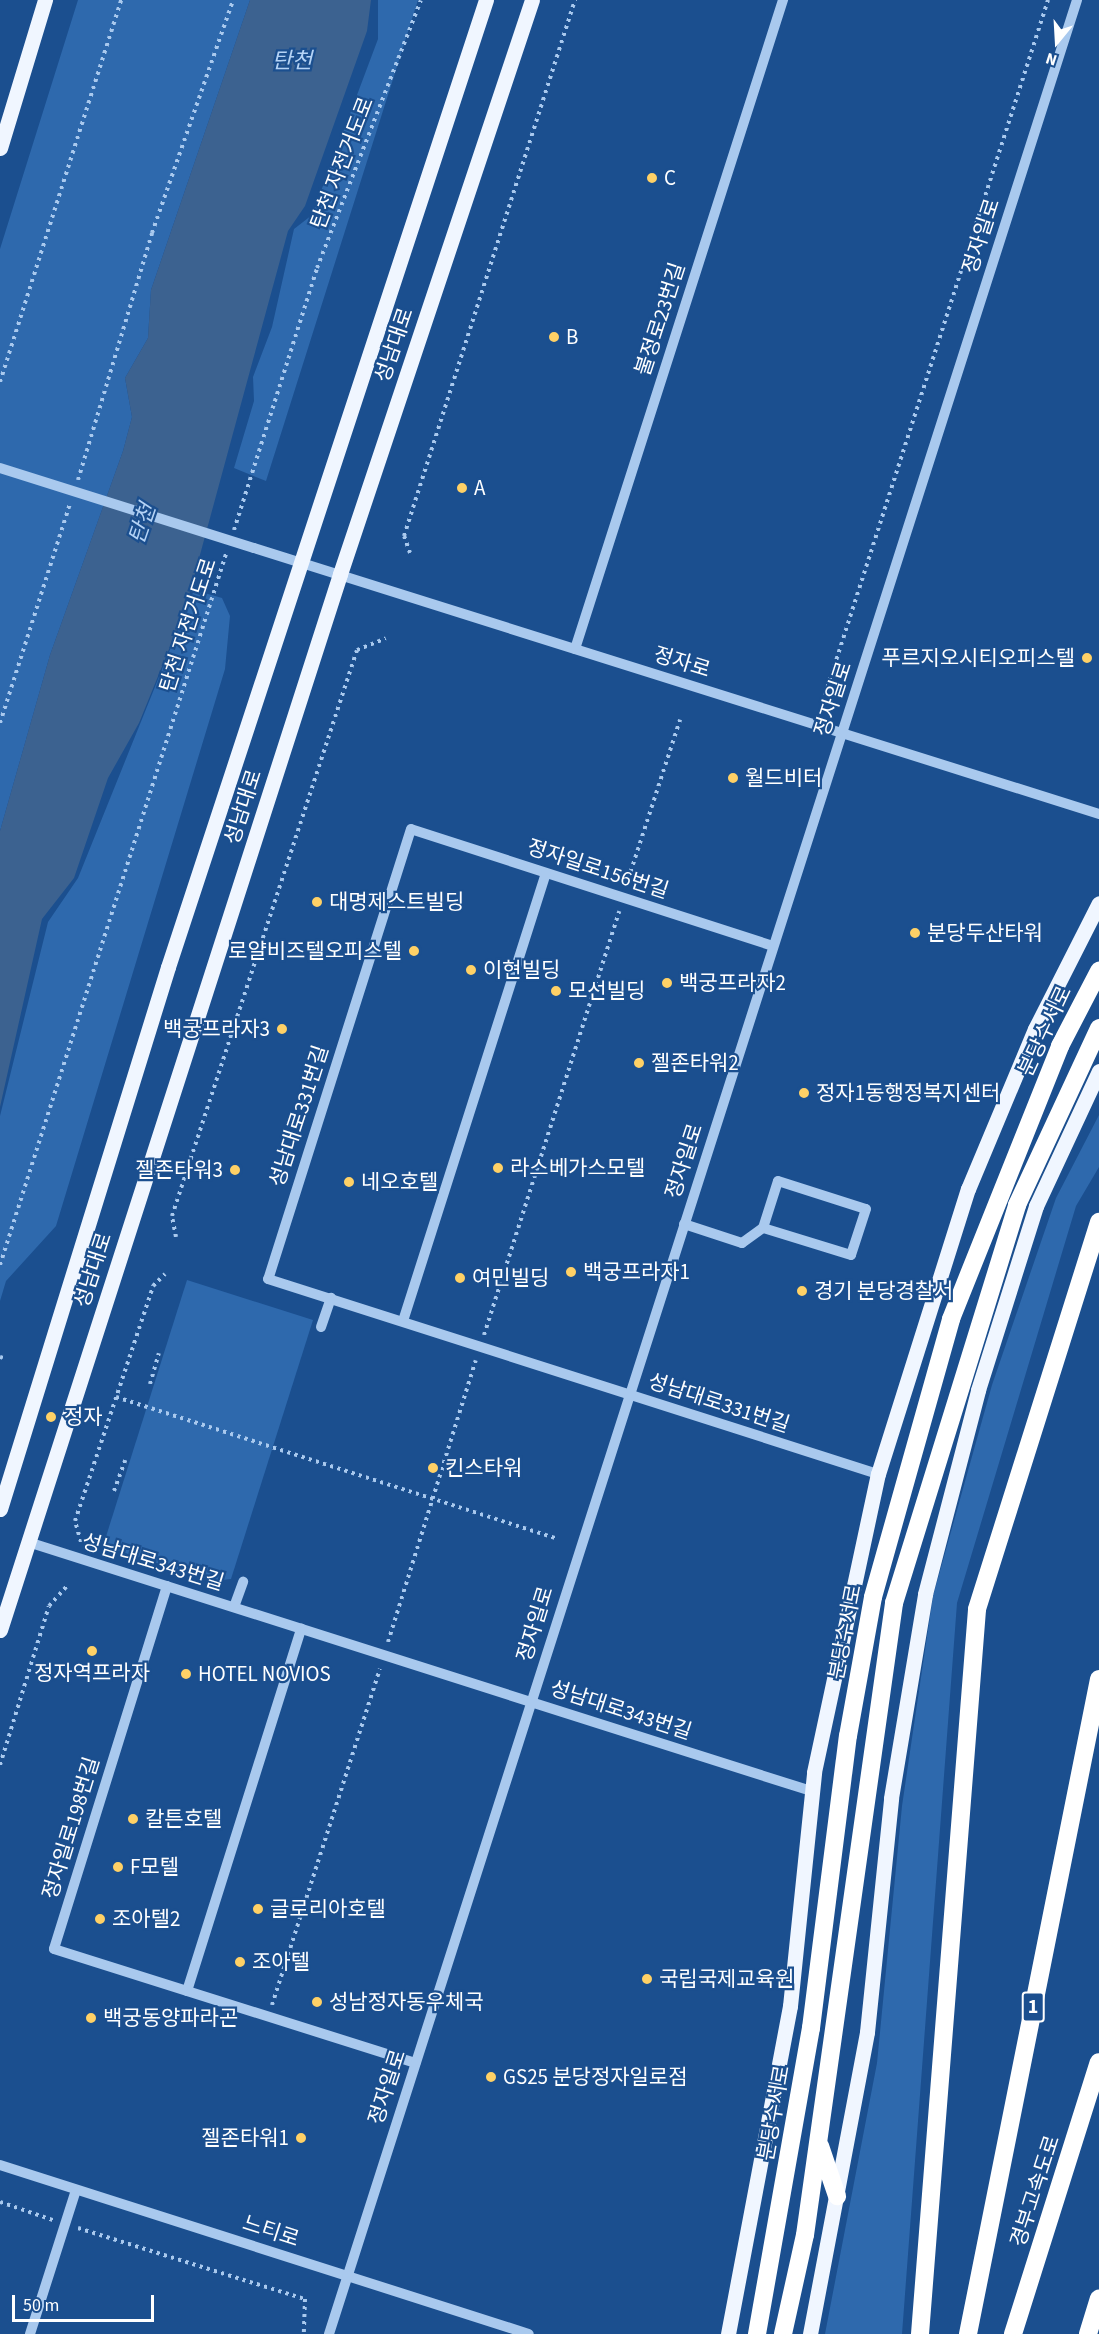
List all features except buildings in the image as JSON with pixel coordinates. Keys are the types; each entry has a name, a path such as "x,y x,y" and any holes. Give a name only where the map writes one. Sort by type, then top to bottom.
{"highway":[{"name":"분당수서로","path":"757,2334 811,2028 848,1736 873,1597 951,1319 1056,1056 1099,971"},
{"name":"분당수서로","path":"783,2334 818,2141 894,1603 1017,1205 1099,1028"},
{"path":"920,2334 977,1610 1099,1222"},
{"name":"1","path":"968,2334 1099,1679"},
{"name":"경부고속도로","path":"1013,2334 1099,2062"},
{"path":"818,2141 837,2196"},
{"path":"1088,2334 1099,2299"}],"main road":[{"path":"0,148 45,0"},
{"name":"성남대로","path":"0,1509 299,563 486,0"},
{"name":"성남대로","path":"0,1630 340,574 532,0"},
{"path":"728,2334 790,2007 812,1791 878,1474 968,1189 1035,1029 1099,903"},
{"path":"810,2334 867,2032 891,1798 925,1594 978,1390 1036,1206 1099,1071"}],"street":[{"name":"불정로23번길","path":"575,649 783,0"},
{"name":"정자일로","path":"329,2334 1077,0"},
{"name":"정자로","path":"0,468 1099,814"},
{"name":"정자일로156번길","path":"411,829 773,946"},
{"name":"성남대로331번길","path":"411,829 268,1279 878,1474"},
{"path":"403,1321 546,873"},
{"path":"684,1224 742,1243 763,1228 778,1181 866,1209 851,1255 763,1228"},
{"path":"321,1327 331,1298"},
{"name":"성남대로343번길","path":"28,1542 812,1791"},
{"path":"234,1607 243,1581"},
{"name":"정자일로198번길","path":"167,1586 54,1949 415,2063"},
{"path":"187,1991 301,1629"},
{"name":"느티로","path":"0,2165 529,2334"},
{"path":"30,2334 76,2190"}],"path":[{"path":"0,382 121,0"},
{"path":"77,483 152,233 233,0"},
{"name":"탄천 자전거도로","path":"231,540 317,268 421,0"},
{"path":"410,553 404,536 575,0"},
{"path":"825,695 1048,0"},
{"path":"0,723 73,494"},
{"name":"탄천 자전거도로","path":"0,1265 227,552"},
{"path":"176,1237 172,1216 357,650 386,638"},
{"path":"268,2017 680,720"},
{"path":"81,1542 75,1521 153,1286 165,1274"},
{"path":"150,1384 159,1353"},
{"path":"116,1397 558,1539"},
{"path":"114,1491 125,1460"},
{"path":"0,1765 49,1606 67,1586"},
{"path":"0,2202 305,2299 304,2334"}],"shaded area":[{"path":"78,0 250,0 151,290 148,338 125,378 132,417 123,451 50,655 0,831 0,249"},
{"path":"378,0 418,0 266,481 234,468 254,401 253,377 272,327 294,229 312,215 378,39"},
{"path":"194,590 222,598 230,616 225,669 56,1226 6,1281 0,1301 0,1116 48,922 78,878"},
{"path":"1099,1115 1099,1167 1076,1206 957,1603 902,2334 825,2334 877,2063 902,1806 933,1596 992,1385 1056,1198"},
{"path":"187,1280 313,1320 231,1579 214,1581 103,1546"}],"water":[{"name":"탄천","path":"250,0 371,0 367,31 305,206 288,231 185,610 139,723 108,778 74,878 42,919 0,1107 0,831 50,655 123,451 132,417 125,378 148,338 151,290"}],"place":[{"name":"C","path":"652,178"},
{"name":"B","path":"554,337"},
{"name":"A","path":"462,488"},
{"name":"푸르지오시티오피스텔","path":"1087,658"},
{"name":"월드비터","path":"733,778"},
{"name":"대명제스트빌딩","path":"317,902"},
{"name":"분당두산타워","path":"915,933"},
{"name":"로얄비즈텔오피스텔","path":"414,951"},
{"name":"이현빌딩","path":"471,970"},
{"name":"백궁프라자2","path":"667,983"},
{"name":"모선빌딩","path":"556,991"},
{"name":"백궁프라자3","path":"282,1029"},
{"name":"젤존타워2","path":"639,1063"},
{"name":"정자1동행정복지센터","path":"804,1093"},
{"name":"라스베가스모텔","path":"498,1168"},
{"name":"젤존타워3","path":"235,1170"},
{"name":"네오호텔","path":"349,1182"},
{"name":"백궁프라자1","path":"571,1272"},
{"name":"여민빌딩","path":"460,1278"},
{"name":"경기 분당경찰서","path":"802,1291"},
{"name":"정자","path":"51,1417"},
{"name":"킨스타워","path":"433,1468"},
{"name":"정자역프라자","path":"92,1651"},
{"name":"HOTEL NOVIOS","path":"186,1674"},
{"name":"칼튼호텔","path":"133,1819"},
{"name":"F모텔","path":"118,1867"},
{"name":"글로리아호텔","path":"258,1909"},
{"name":"조아텔2","path":"100,1919"},
{"name":"조아텔","path":"240,1962"},
{"name":"국립국제교육원","path":"647,1979"},
{"name":"성남정자동우체국","path":"317,2002"},
{"name":"백궁동양파라곤","path":"91,2018"},
{"name":"GS25 분당정자일로점","path":"491,2077"},
{"name":"젤존타워1","path":"301,2138"}]}
